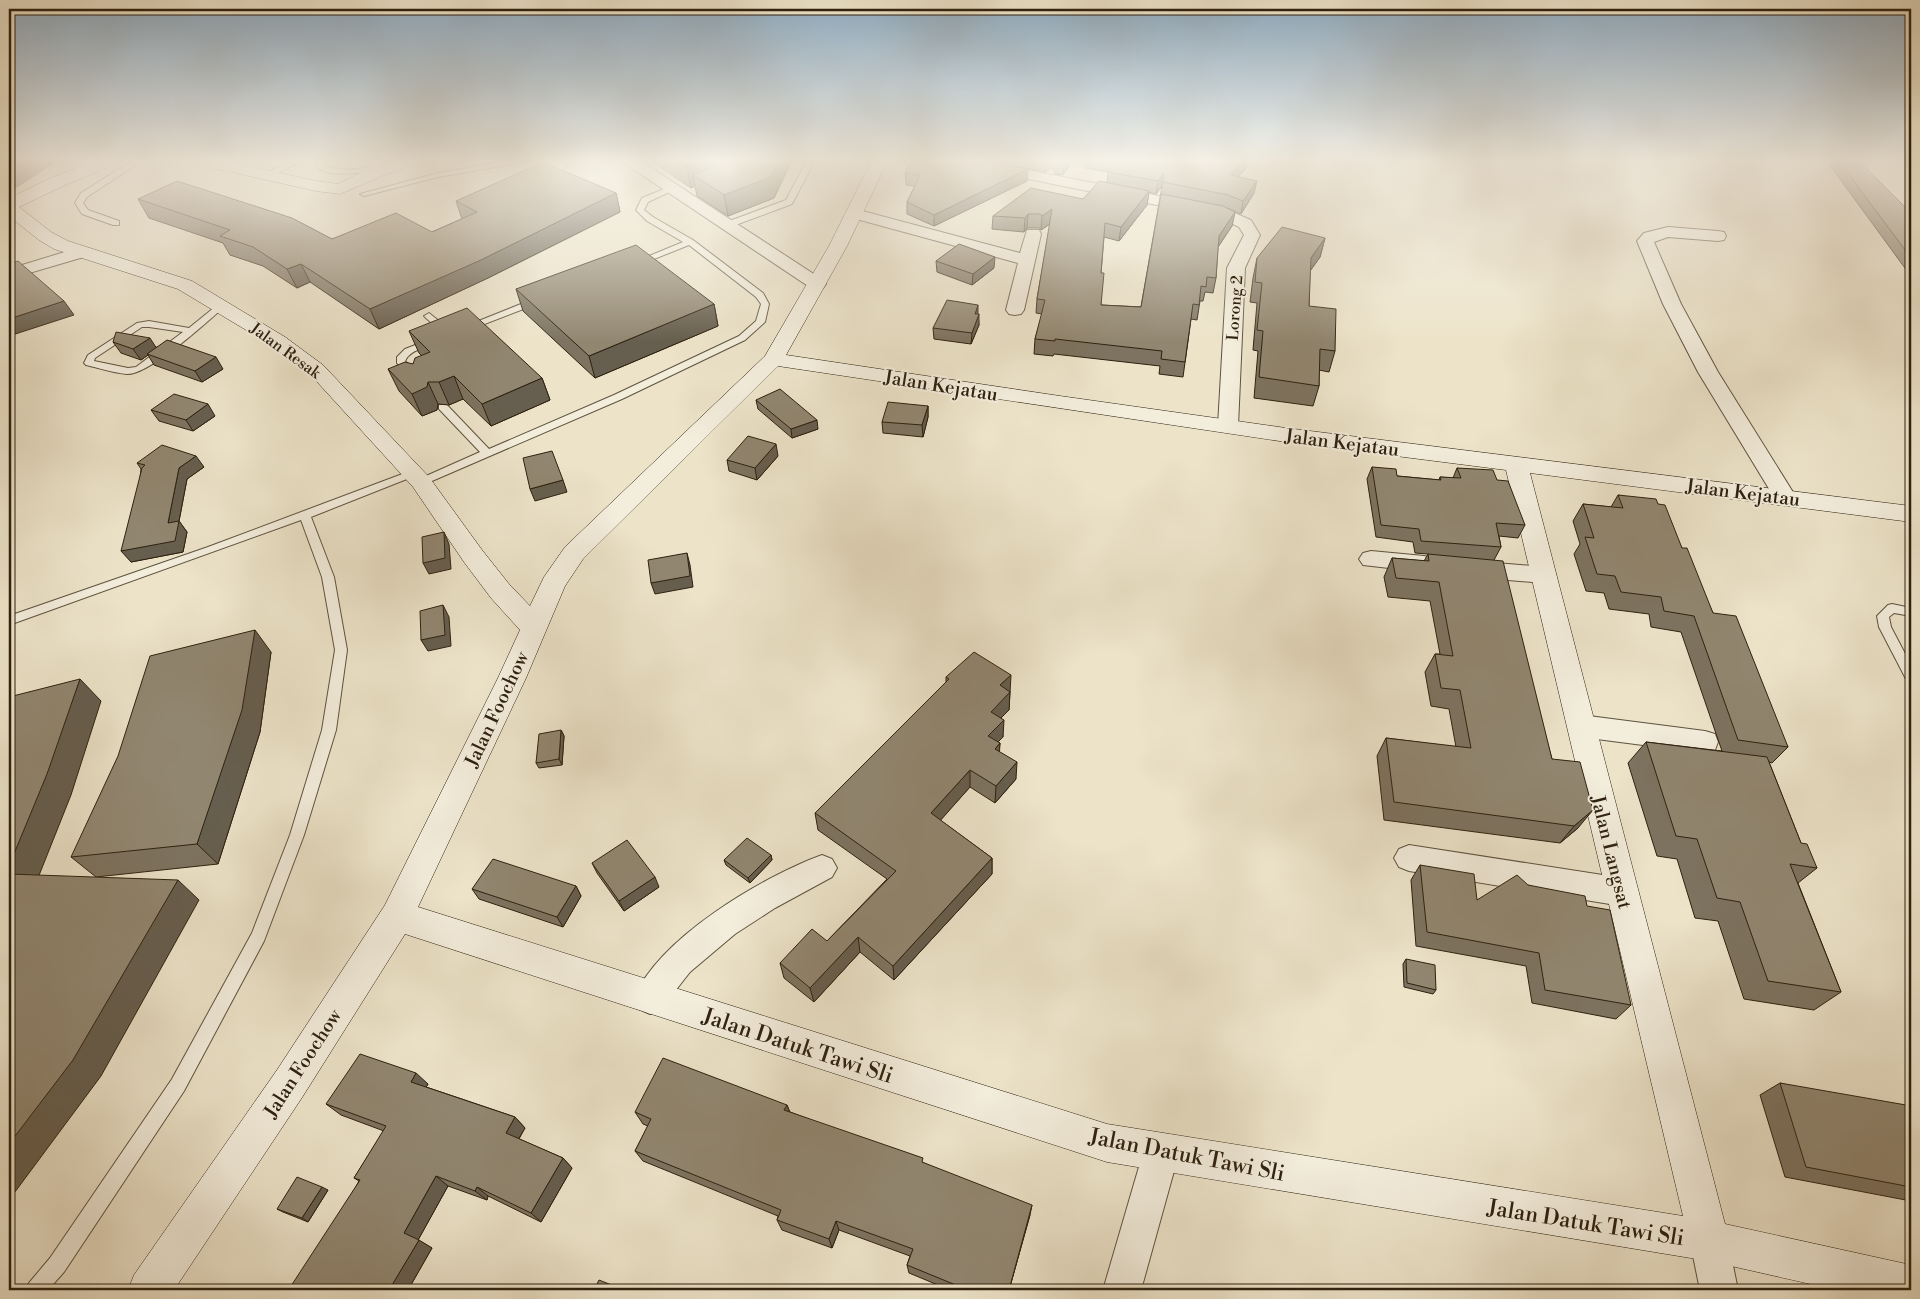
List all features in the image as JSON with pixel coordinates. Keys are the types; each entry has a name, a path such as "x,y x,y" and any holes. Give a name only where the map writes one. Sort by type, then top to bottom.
{"street":[{"name":"Jalan Resak","path":"27,221 61,246 184,285 221,305 278,341 316,369 417,478 500,591 534,628"},
{"path":"721,221 817,284"},
{"name":"Jalan Foochow","path":"149,1290 290,1084 397,916 512,678 553,584 574,553 610,515 773,359 817,284 851,221"},
{"path":"879,221 1028,260"},
{"name":"Lorong 2","path":"1228,426 1236,268 1252,235 1248,226 1240,221"},
{"path":"1718,236 1669,232 1654,234 1645,241 1672,304 1704,363 1785,497"},
{"path":"1015,310 1033,234"},
{"path":"9,274 80,252"},
{"name":"Jalan Kejatau","path":"773,359 1060,403 1228,426 1911,514"},
{"name":"Jalan Langsat","path":"1516,464 1709,1241"},
{"path":"1371,559 1544,576"},
{"path":"1581,726 1705,742"},
{"path":"1409,858 1622,892"},
{"path":"650,998 679,961 724,924 764,898 822,868"},
{"name":"Jalan Datuk Tawi Sli","path":"397,916 1107,1143 1709,1241 1911,1286"},
{"path":"1122,1290 1161,1153"},
{"path":"1709,1241 1719,1290"}],"lane":[{"path":"109,221 116,223"},
{"path":"9,621 487,454 618,397 720,349 742,338 760,322 765,304 760,295 690,242 653,221"},
{"path":"727,225 739,221"},
{"path":"631,265 653,261 690,242"},
{"path":"420,382 400,361 404,353 549,296"},
{"path":"191,331 145,324 134,328 126,338 91,358 89,363 128,371 144,367 165,346 191,331 221,305"},
{"path":"428,316 449,334"},
{"path":"443,407 487,454"},
{"path":"36,1290 57,1265 178,1086 259,936 297,835 330,730 341,650 328,577 305,516"},
{"path":"1911,612 1892,608 1882,616 1885,628 1911,676"}],"building":[{"path":"202,221 297,221 332,239 377,221 410,221 432,232 458,221 560,221 481,260 370,309 301,264 287,269 253,247 220,236 230,230"},
{"path":"1050,221 1126,221 1121,227 1105,223 1101,273 1104,273 1101,305 1141,307 1156,221 1229,221 1219,236 1216,278 1207,277 1206,287 1201,286 1199,305 1193,304 1185,362 1161,359 1162,351 1055,339 1055,341 1035,339 1045,300 1037,299"},
{"path":"1883,221 1911,221 1911,258"},
{"path":"1282,227 1325,238 1311,258 1309,306 1336,309 1335,351 1320,349 1319,386 1259,377 1263,331 1257,330 1262,283 1255,282 1257,258"},
{"path":"959,244 995,257 973,274 936,261"},
{"path":"636,245 714,304 589,356 516,289"},
{"path":"18,261 64,301 9,319 9,264"},
{"path":"947,300 978,305 975,314 979,314 972,333 933,328"},
{"path":"467,308 542,378 482,404 454,376 439,382 428,382 427,387 412,394 388,369 405,362 413,364 415,358 430,352 409,331"},
{"path":"116,332 150,338 133,349 113,342"},
{"path":"167,340 216,357 195,371 147,354"},
{"path":"780,389 817,420 791,429 756,400"},
{"path":"174,394 208,404 186,420 151,410"},
{"path":"888,402 928,406 922,425 882,422"},
{"path":"748,436 776,444 755,468 727,460"},
{"path":"162,445 196,456 179,468 168,523 179,521 175,541 121,551 142,468 145,465 137,463"},
{"path":"552,451 563,480 530,489 523,458"},
{"path":"1372,467 1396,469 1397,476 1441,480 1440,477 1461,478 1457,468 1493,470 1497,480 1508,481 1525,525 1496,523 1501,547 1421,541 1419,529 1381,525"},
{"path":"1618,495 1656,499 1658,504 1665,505 1682,548 1687,548 1713,613 1736,616 1788,747 1738,740 1694,616 1664,611 1661,597 1621,592 1615,576 1597,574 1585,537 1594,538 1583,504 1623,508"},
{"path":"444,532 445,558 423,563 422,537"},
{"path":"687,553 690,576 651,583 648,560"},
{"path":"1428,554 1503,561 1552,759 1580,762 1593,810 1574,826 1394,802 1386,738 1471,748 1460,690 1441,688 1435,654 1453,656 1439,582 1396,578 1392,558 1429,561"},
{"path":"443,605 445,635 421,640 420,611"},
{"path":"255,630 242,710 197,844 71,857 118,756 150,656"},
{"path":"974,652 1011,675 1000,685 1010,692 991,712 1004,720 988,736 1000,743 995,749 1017,762 996,786 970,770 931,813 992,858 893,966 858,937 810,988 780,963 812,929 827,941 896,871 815,813 949,679 946,677"},
{"path":"80,679 47,774 9,866 9,697"},
{"path":"561,730 559,759 536,763 539,734"},
{"path":"1646,742 1767,757 1801,843 1807,844 1817,868 1790,864 1841,992 1768,981 1740,902 1717,898 1697,839 1676,836"},
{"path":"747,838 771,855 748,878 724,860"},
{"path":"627,840 655,877 619,901 592,863"},
{"path":"493,859 576,886 557,917 472,889"},
{"path":"1420,865 1474,874 1477,900 1517,875 1528,885 1585,896 1587,906 1610,910 1631,1005 1545,990 1539,953 1427,932"},
{"path":"9,874 178,880 73,1060 9,1144"},
{"path":"1406,959 1435,965 1436,990 1407,983"},
{"path":"360,1054 416,1073 411,1082 515,1117 506,1133 563,1158 531,1213 477,1187 475,1191 436,1176 404,1233 419,1240 389,1290 300,1290 291,1286 360,1180 354,1178 386,1126 326,1104"},
{"path":"663,1058 787,1105 784,1110 923,1158 922,1162 1032,1205 1009,1290 968,1290 907,1265 913,1249 836,1221 829,1239 777,1220 781,1210 635,1151 651,1119 635,1112"},
{"path":"1780,1083 1906,1105 1911,1118 1911,1187 1806,1167"},
{"path":"297,1177 322,1187 302,1218 277,1209"},
{"path":"599,1280 624,1290 594,1290"}]}
